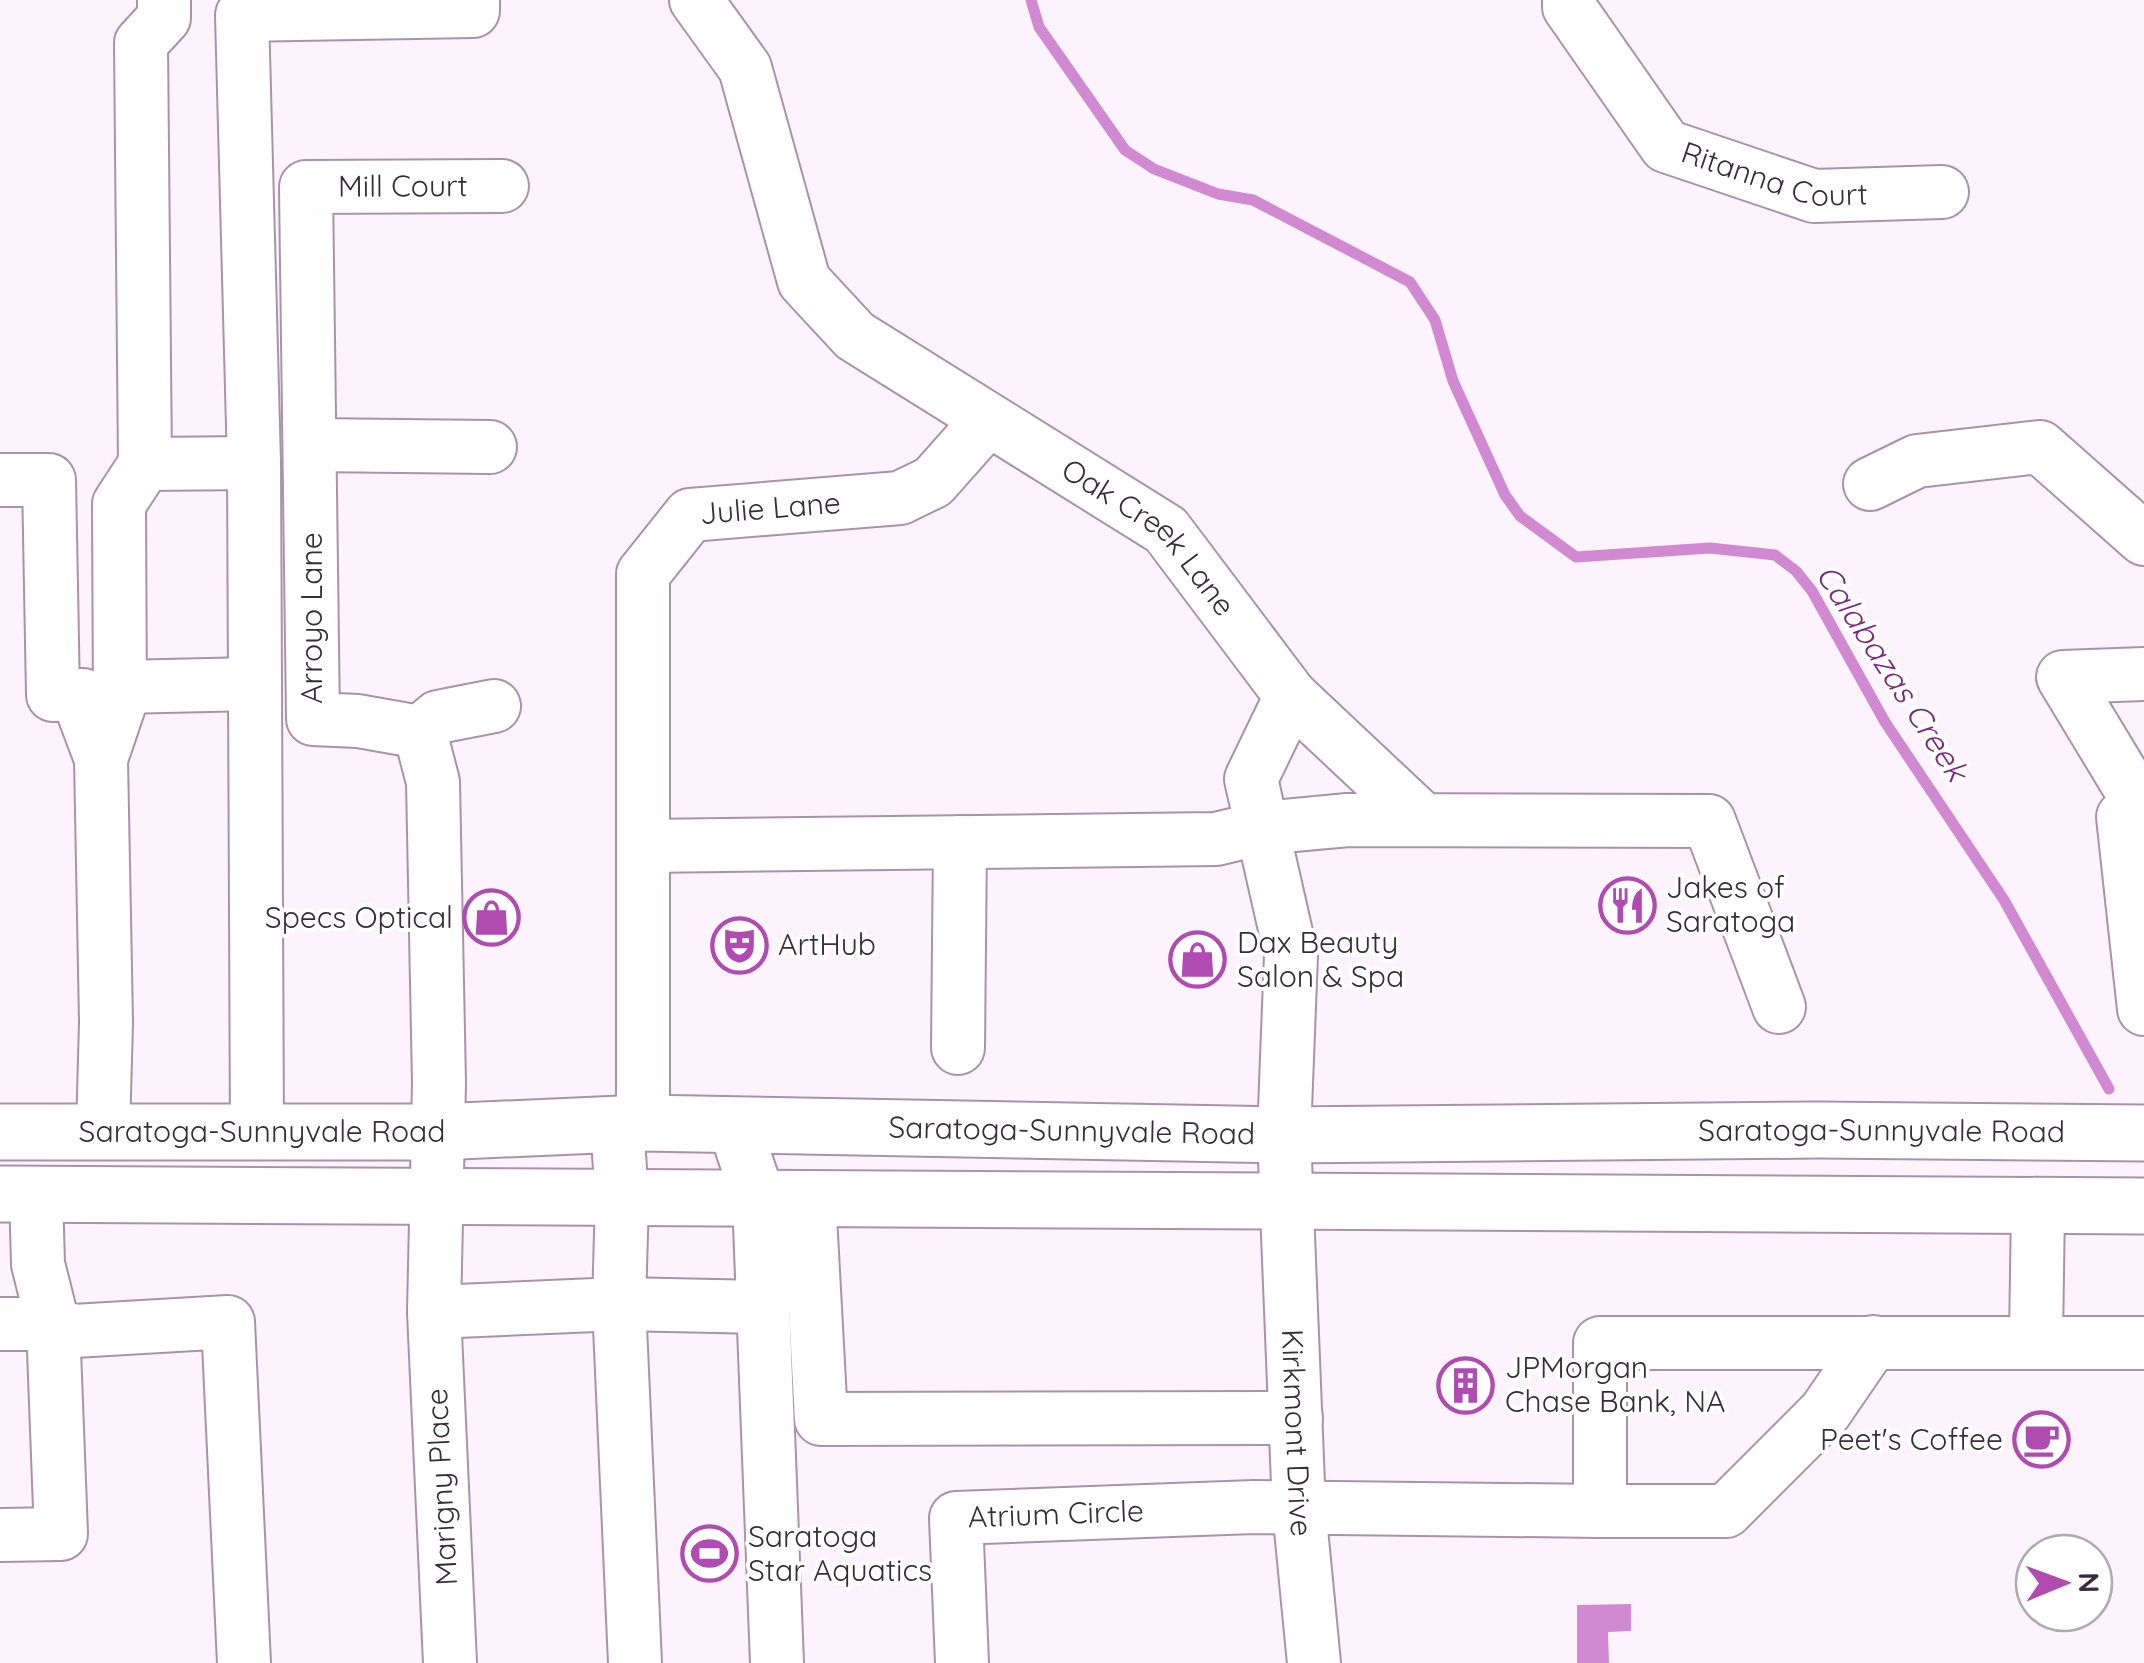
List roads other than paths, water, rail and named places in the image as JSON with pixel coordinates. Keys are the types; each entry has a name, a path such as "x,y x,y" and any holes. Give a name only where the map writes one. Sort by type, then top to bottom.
{"main road":[{"name":"Saratoga-Sunnyvale Road","path":"0,1132 438,1132 630,1124 1284,1135 1818,1130 2144,1133"},
{"path":"18,1194 2144,1206"}],"street":[{"path":"104,1132 101,759 120,703 119,504 144,464 141,43 164,9 242,15 473,11 473,0"},
{"name":"Oak Creek Lane","path":"696,0 745,68 804,281 855,336 1166,530 1291,696 1423,820"},
{"name":"Ritanna Court","path":"1569,0 1569,7 1666,146 1814,196 1942,192"},
{"path":"242,15 254,462 257,1132"},
{"name":"Mill Court","path":"306,187 502,186"},
{"name":"Arroyo Lane","path":"306,187 313,719 358,721 420,732"},
{"name":"Julie Lane","path":"635,1663 619,1304 645,846 643,574 690,515 900,498 933,482 988,420"},
{"path":"312,445 490,447"},
{"path":"1870,484 1917,461 2040,448 2144,539"},
{"path":"144,464 254,462"},
{"path":"0,480 48,480 53,695 83,695 83,712 101,759"},
{"path":"2144,674 2063,677 2144,814 2123,817 2144,1009"},
{"path":"120,686 253,684"},
{"path":"1289,1203 1284,1135 1292,955 1251,779 1291,696"},
{"path":"438,1132 433,782 420,732 438,717 494,706"},
{"path":"645,846 1216,840 1262,828 1348,820 1709,821 1779,1006"},
{"path":"958,1048 960,842"},
{"path":"734,1125 784,1199 821,1419 1296,1418"},
{"name":"Marigny Place","path":"438,1132 434,1312 450,1663"},
{"path":"0,1535 61,1534 52,1324 18,1194"},
{"path":"777,1663 763,1307 784,1199"},
{"name":"Kirkmont Drive","path":"1289,1203 1299,1509 1314,1663"},
{"path":"2036,1340 2038,1206"},
{"path":"434,1312 619,1304 763,1307"},
{"path":"0,1324 52,1324 74,1332 228,1322 244,1663"},
{"path":"1299,1509 1726,1511 1825,1412 1873,1342"},
{"path":"1600,1511 1600,1343 2144,1343"},
{"name":"Atrium Circle","path":"962,1663 956,1518 1299,1509"}],"waterway":[{"name":"Calabazas Creek","path":"1031,0 1039,27 1125,150 1154,169 1218,194 1253,200 1410,282 1435,320 1453,381 1505,495 1520,516 1576,557 1710,548 1775,555 1796,571 1812,591 1885,722 2004,900 2109,1089"}],"place":[{"name":"Jakes of Saratoga","path":"1627,905"},
{"name":"Specs Optical","path":"492,918"},
{"name":"ArtHub","path":"739,945"},
{"name":"Dax Beauty Salon & Spa","path":"1198,960"},
{"name":"JPMorgan Chase Bank, NA","path":"1466,1385"},
{"name":"Peet's Coffee","path":"2042,1440"},
{"name":"Saratoga Star Aquatics","path":"709,1554"}]}
